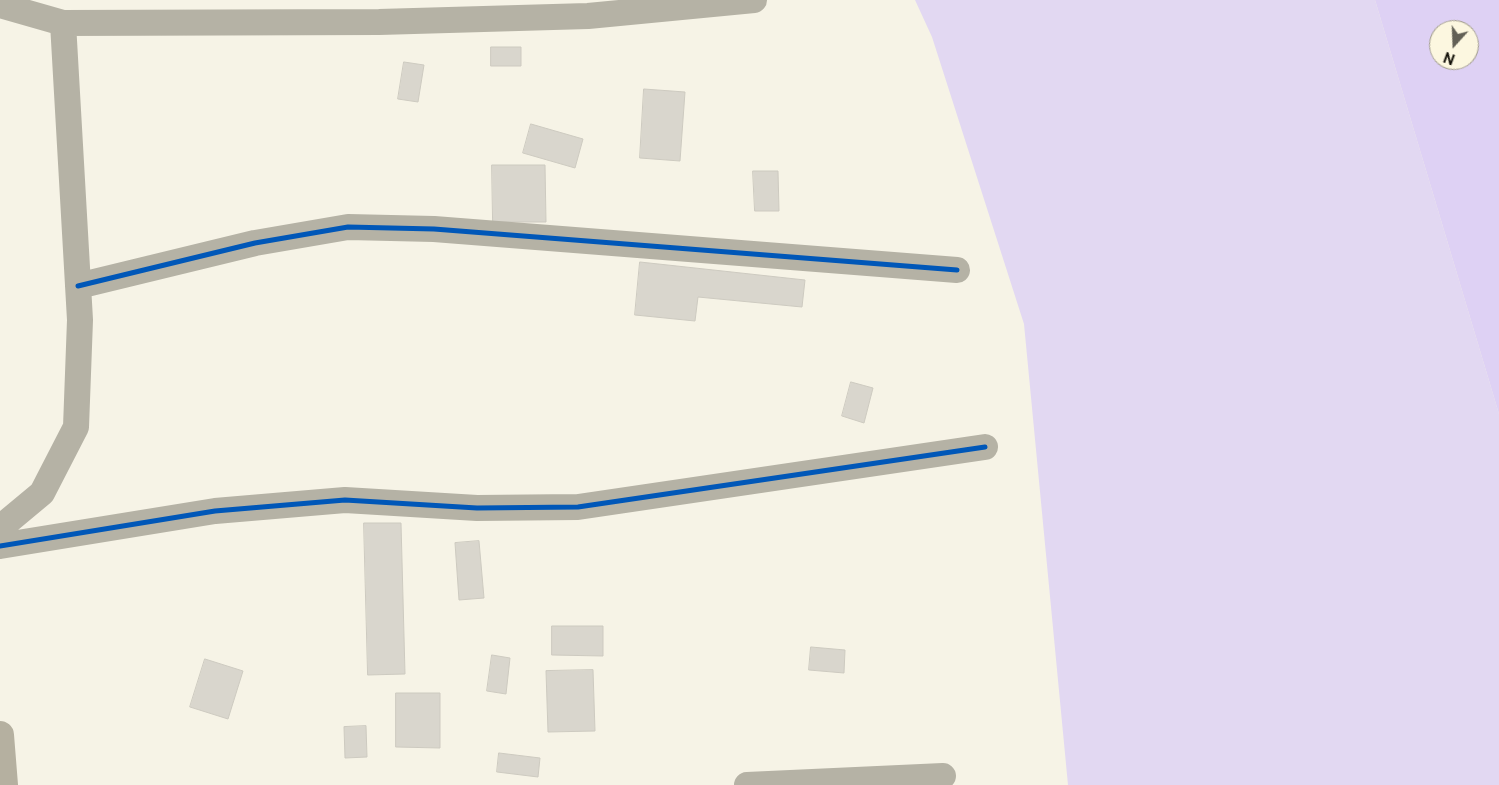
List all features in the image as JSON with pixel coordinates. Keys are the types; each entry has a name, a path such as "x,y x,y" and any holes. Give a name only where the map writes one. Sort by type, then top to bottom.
{"street":[{"path":"0,5 63,23 379,22 588,16 754,0"},
{"path":"0,528 42,493 76,427 80,320 63,23"},
{"path":"78,286 254,243 348,227 434,229 957,270"},
{"path":"0,546 215,511 344,500 477,508 578,507 985,447"},
{"path":"0,735 4,785"},
{"path":"746,785 943,776"}],"shaded area":[{"path":"915,0 1375,0 1499,414 1499,785 1068,785 1024,324 932,37"},
{"path":"1375,0 1499,0 1499,414"}],"building":[{"path":"491,47 521,47 521,66 491,66"},
{"path":"404,62 424,65 418,102 398,99"},
{"path":"644,89 685,92 680,161 640,158"},
{"path":"531,124 583,139 575,168 523,153"},
{"path":"492,165 545,165 546,222 493,222"},
{"path":"753,171 778,171 779,211 755,211"},
{"path":"640,262 805,280 802,307 698,297 695,321 635,315"},
{"path":"851,382 873,388 864,423 842,416"},
{"path":"364,523 401,523 405,674 368,675"},
{"path":"479,541 484,598 459,600 455,543"},
{"path":"552,626 603,626 603,656 552,655"},
{"path":"811,647 845,650 844,673 809,670"},
{"path":"492,655 510,658 506,694 487,691"},
{"path":"205,659 243,671 228,719 190,707"},
{"path":"593,670 595,731 548,732 546,671"},
{"path":"396,693 440,693 440,748 396,747"},
{"path":"366,726 367,757 345,758 344,727"},
{"path":"499,753 540,758 538,777 497,772"}],"cycle path":[{"path":"78,286 255,243 348,227 434,229 957,270"},
{"path":"0,546 215,511 345,500 477,508 578,507 985,447"}]}
